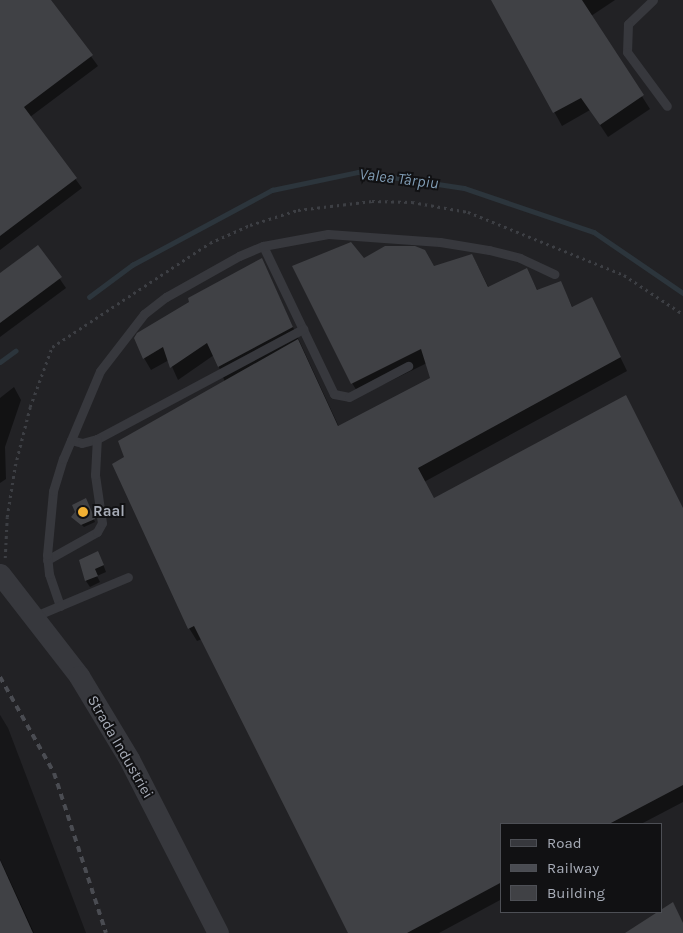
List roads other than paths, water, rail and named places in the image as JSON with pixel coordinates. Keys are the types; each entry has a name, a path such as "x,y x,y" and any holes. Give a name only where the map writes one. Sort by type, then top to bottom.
{"street":[{"name":"Strada Industriei","path":"2,577 78,676 129,759 218,933"}],"lane":[{"path":"653,0 628,24 627,52 667,106"},
{"path":"60,606 48,560 53,491 71,440 100,371 144,314 166,296 205,274 263,246 328,234 440,242 512,256 554,274"},
{"path":"263,246 334,394 341,398 349,397 408,366"},
{"path":"71,440 82,443 97,439 303,329"},
{"path":"48,560 97,532 102,523 95,475 97,439"},
{"path":"33,617 128,577"}],"waterway":[{"name":"Valea Tărpiu","path":"89,297 132,265 272,190 358,172 464,188 594,232 683,293"},
{"name":"Valea Tărpiu","path":"0,362 15,351"}],"railway":[{"path":"0,677 54,773 106,933"}],"place":[{"name":"Raal","path":"83,512"}]}
